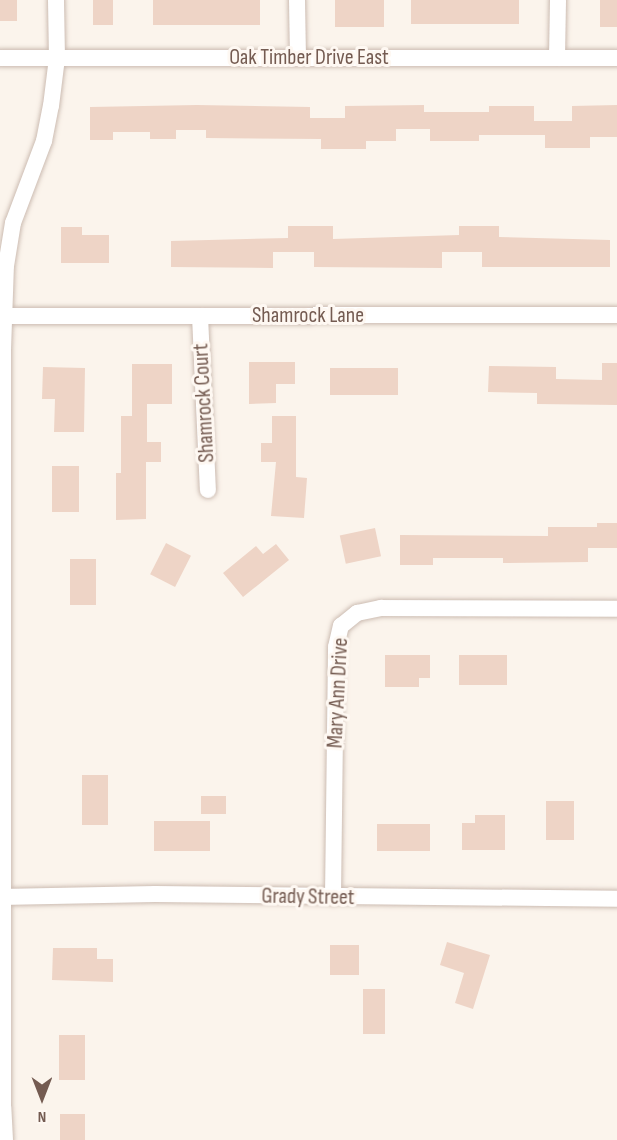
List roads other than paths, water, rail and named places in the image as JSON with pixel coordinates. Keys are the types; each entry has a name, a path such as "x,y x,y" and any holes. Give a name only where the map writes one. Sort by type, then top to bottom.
{"street":[{"path":"5,1140 2,897 2,316 6,266 13,223 44,141 57,58 56,0"},
{"path":"297,0 298,58"},
{"path":"557,58 558,0"},
{"name":"Oak Timber Drive East","path":"0,58 617,58"},
{"name":"Shamrock Lane","path":"2,316 617,315"},
{"name":"Shamrock Court","path":"200,316 208,490"},
{"name":"Mary Ann Drive","path":"333,897 336,647 341,626 357,613 381,608 617,609"},
{"name":"Grady Street","path":"2,897 154,894 617,899"}]}
